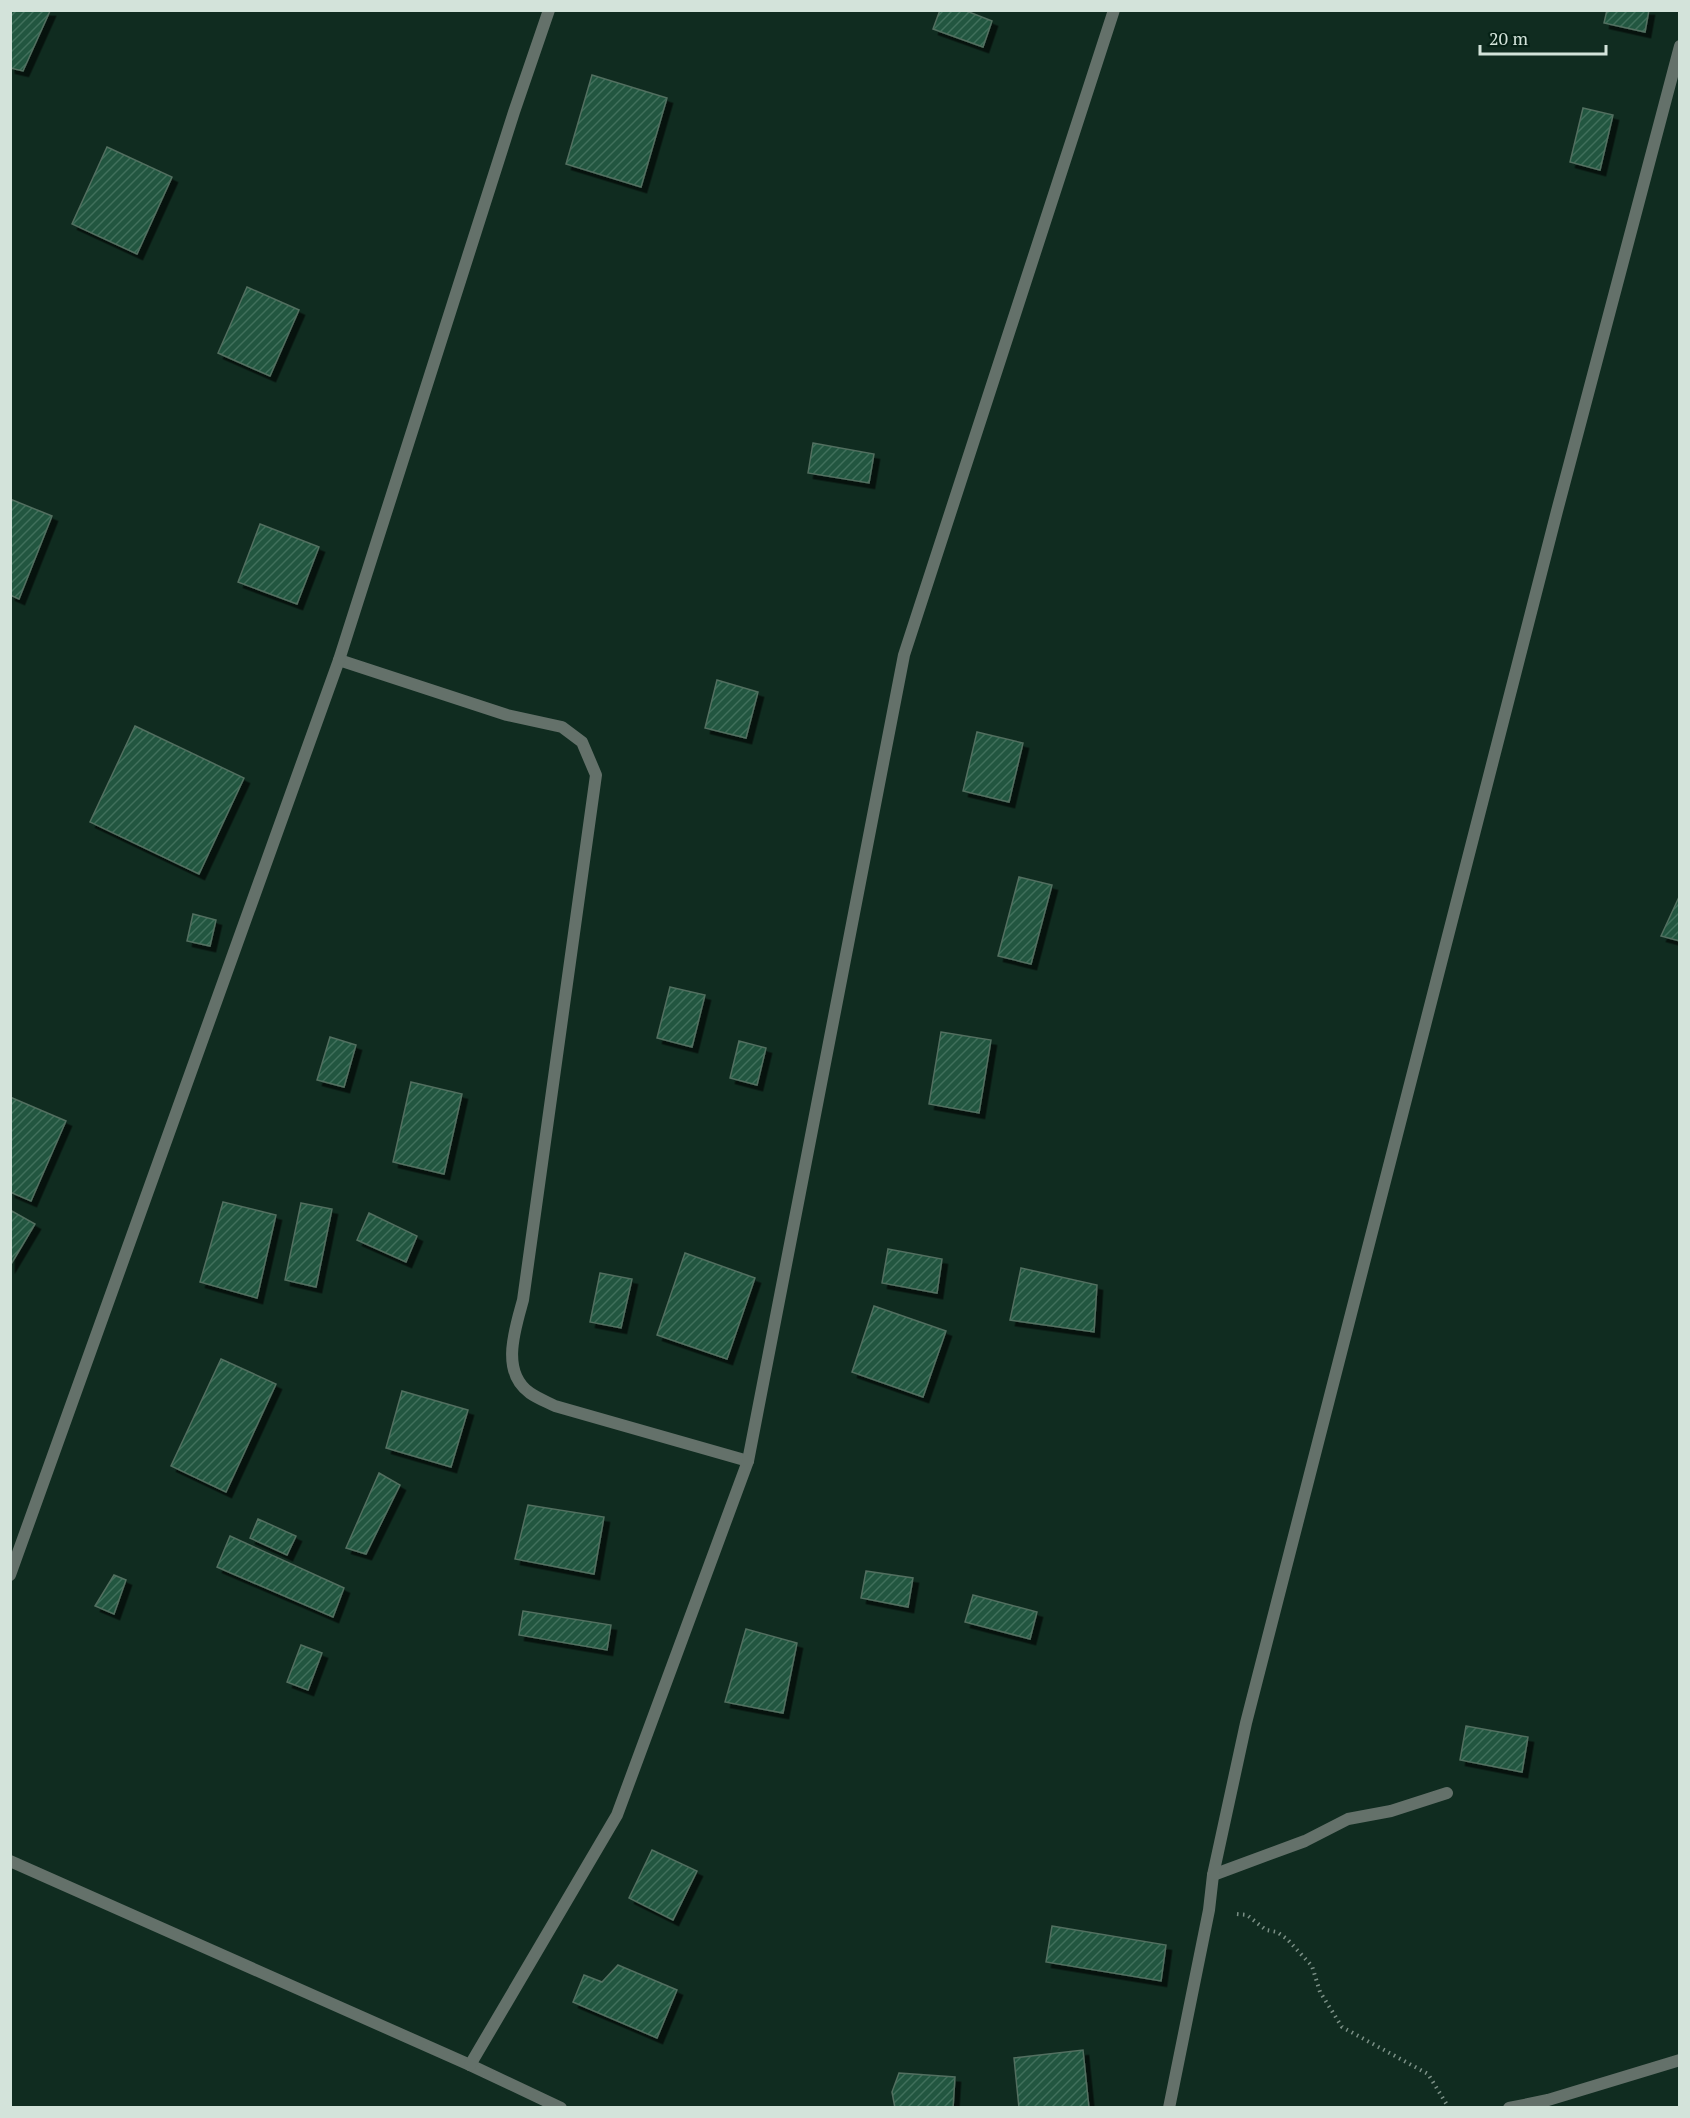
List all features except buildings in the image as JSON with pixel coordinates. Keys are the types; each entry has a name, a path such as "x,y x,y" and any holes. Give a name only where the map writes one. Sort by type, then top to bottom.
{"street":[{"path":"10,1575 339,660 514,112 549,10"},
{"path":"470,2065 617,1815 748,1461 904,655 1114,10"},
{"path":"1169,2108 1209,1910 1213,1875 1252,1700 1554,523 1680,46"},
{"path":"339,660 507,715 562,727 582,742 596,775 523,1300 512,1340 514,1375 528,1392 555,1406 748,1461"},
{"path":"1213,1875 1305,1841 1348,1819 1391,1811 1447,1793"},
{"path":"10,1861 470,2065 561,2108"},
{"path":"1509,2108 1548,2100 1680,2060"}],"path":[{"path":"1209,1910 1247,1915 1266,1930 1276,1932 1287,1939 1312,1966 1320,1992 1342,2027 1428,2074 1449,2108"}]}
